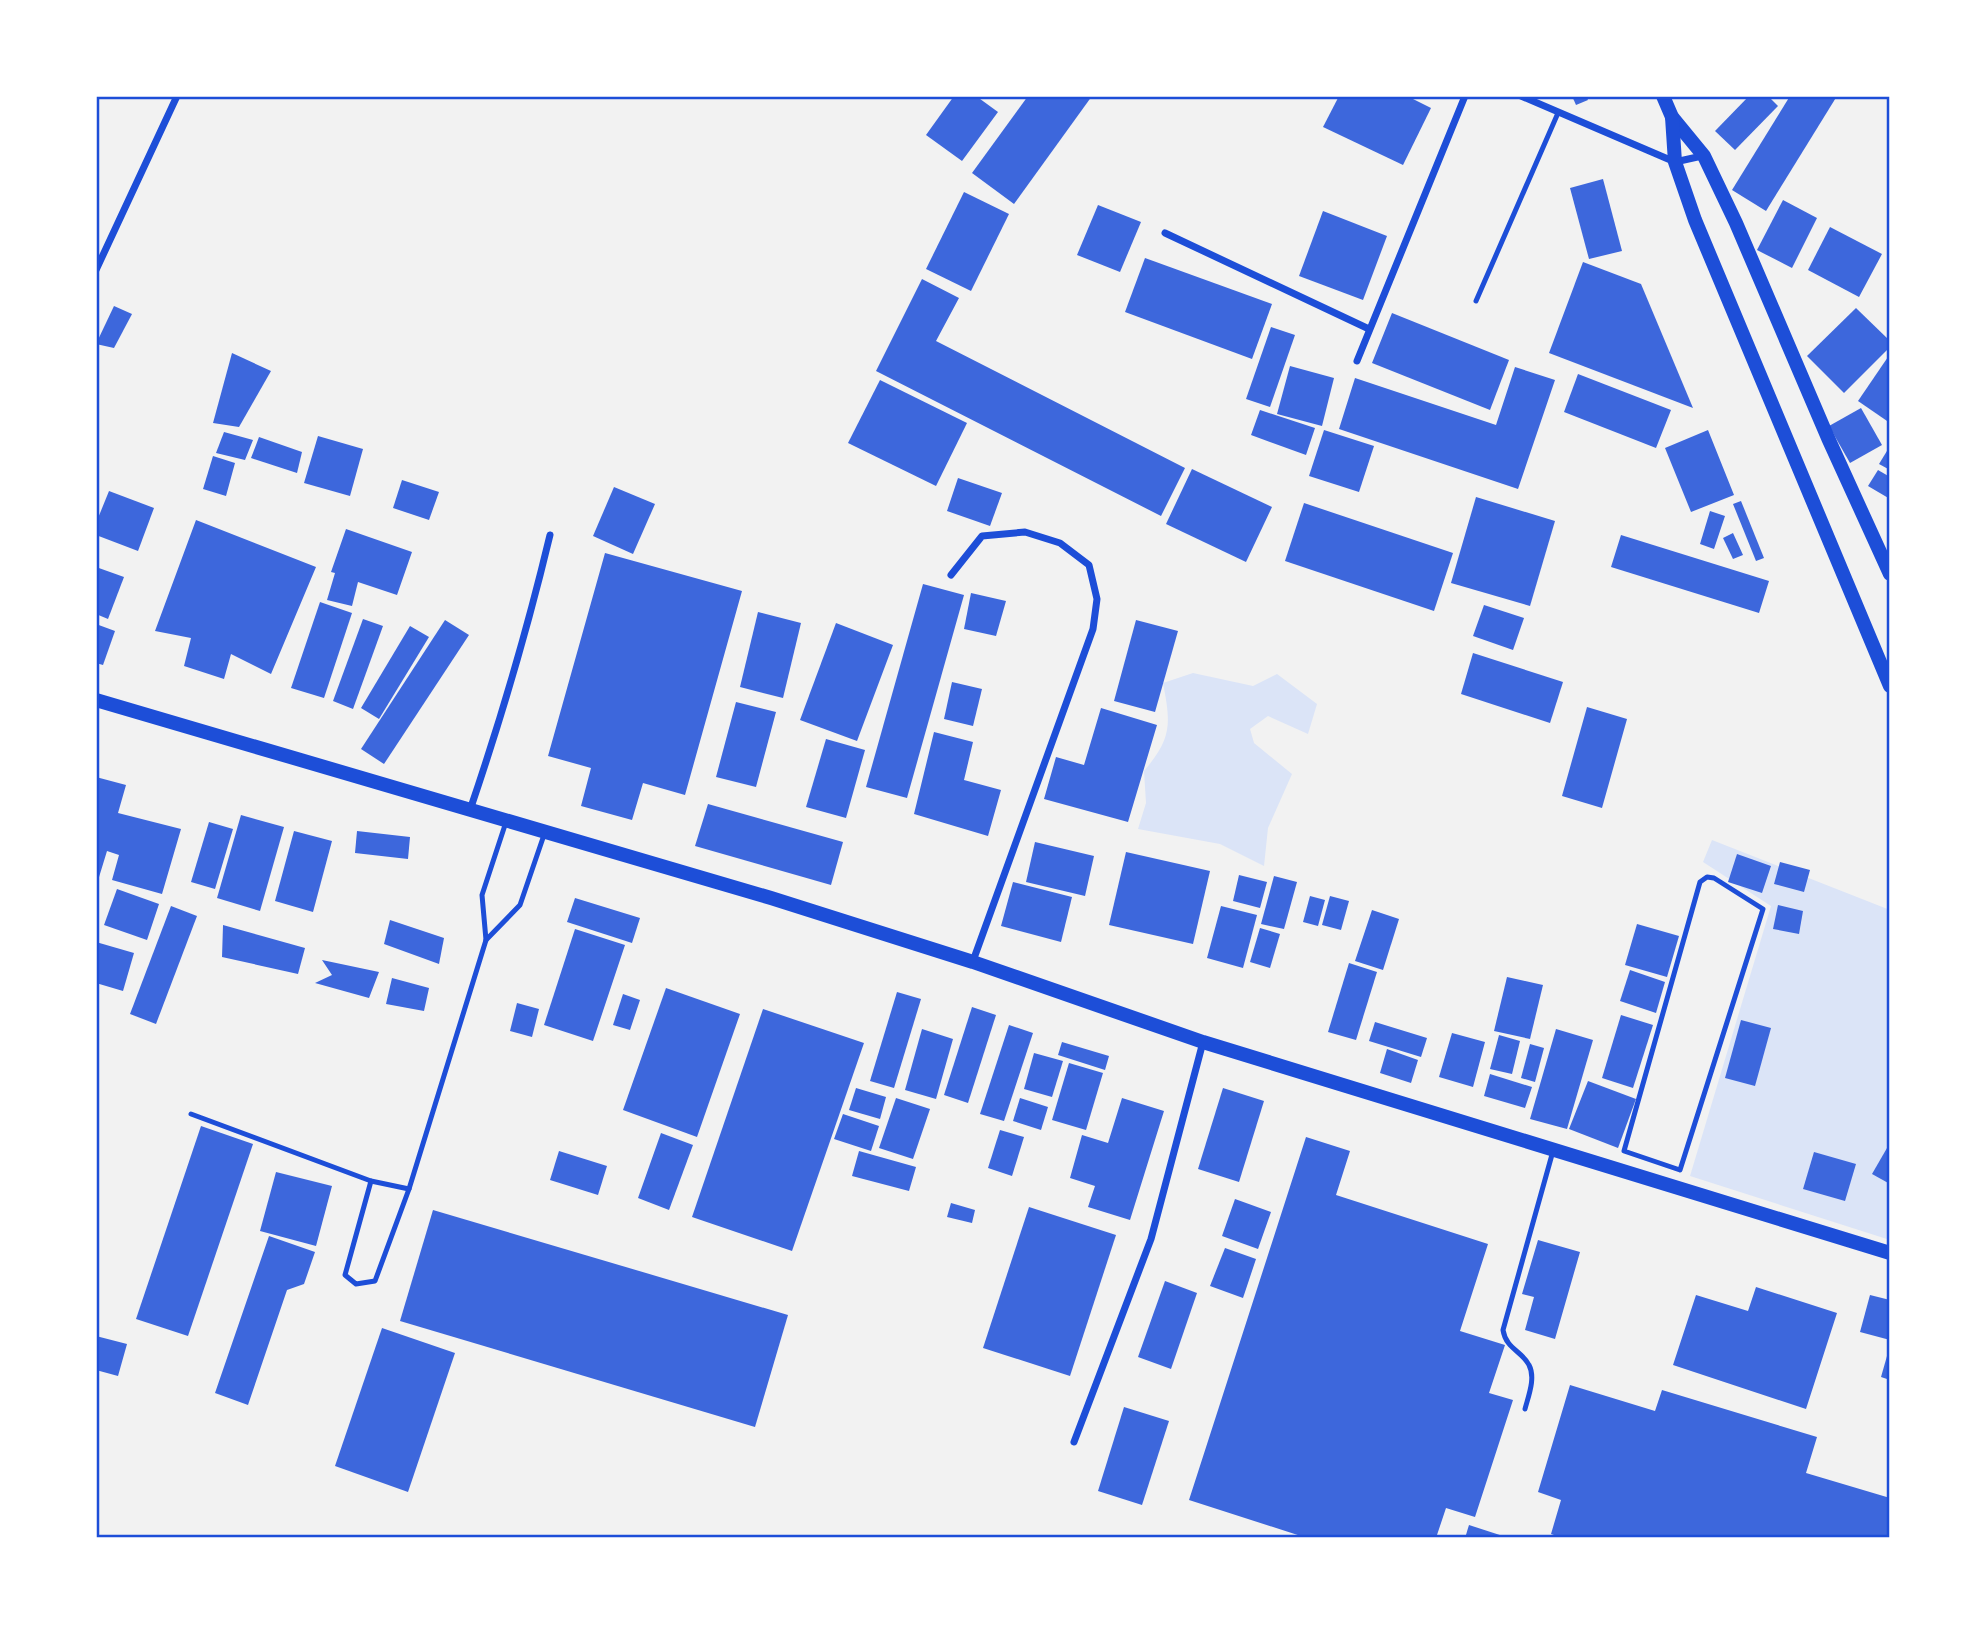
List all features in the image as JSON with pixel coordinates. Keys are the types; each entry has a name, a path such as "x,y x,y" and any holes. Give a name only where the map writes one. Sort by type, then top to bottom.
{"main road":[{"path":"1663,96 1672,117 1704,156 1736,223 1828,438 1890,574"},
{"path":"1672,117 1675,162 1695,220 1890,686"},
{"path":"96,699 771,898 973,962 1203,1042 1645,1180 1890,1253"}],"street":[{"path":"96,270 177,96"},
{"path":"1357,361 1465,96"},
{"path":"1521,96 1675,162 1704,156"},
{"path":"1165,233 1369,329"},
{"path":"951,575 982,536 1025,532 1060,543 1089,565 1097,599 1093,629 973,962"},
{"path":"470,810 496,738 525,642 550,535"},
{"path":"1074,1442 1151,1239 1203,1042"}],"lane":[{"path":"1476,301 1558,113"},
{"path":"371,1181 346,1264 345,1275 356,1284 375,1281 409,1189 486,940 482,895 507,820"},
{"path":"486,940 520,905 545,831"},
{"path":"1707,877 1714,878 1763,909 1683,1169 1644,1160 1624,1152 1700,882 1707,877"},
{"path":"191,1114 371,1181 409,1189"},
{"path":"1525,1409 1532,1381 1529,1364 1504,1340 1503,1330 1553,1151"},
{"path":"1644,1160 1645,1180"},
{"path":"1645,1180 1658,1164"}],"shaded area":[{"path":"1193,673 1253,686 1277,674 1317,704 1308,734 1268,716 1250,729 1254,743 1292,774 1268,828 1264,866 1220,844 1138,829 1146,803 1144,771 1160,749 1167,730 1163,683"},
{"path":"1712,840 1890,910 1890,1240 1690,1176 1771,906 1703,862"}],"building":[{"path":"954,96 976,96 998,112 962,161 926,135"},
{"path":"1028,96 1092,96 1014,204 972,173"},
{"path":"1339,96 1407,96 1431,108 1403,165 1323,127"},
{"path":"1572,96 1586,96 1588,100 1576,105"},
{"path":"1749,96 1768,96 1778,106 1735,150 1715,131"},
{"path":"1790,96 1837,96 1766,211 1732,190"},
{"path":"1603,179 1622,251 1589,259 1570,188"},
{"path":"964,192 1009,214 971,291 926,269"},
{"path":"1783,200 1817,218 1792,268 1757,250"},
{"path":"1098,205 1141,222 1120,272 1077,255"},
{"path":"1323,211 1387,236 1363,300 1299,276"},
{"path":"1830,227 1882,254 1859,297 1808,270"},
{"path":"1145,258 1272,304 1252,359 1125,312"},
{"path":"1583,262 1641,284 1693,408 1549,353"},
{"path":"922,279 959,298 936,341 1185,468 1161,516 876,371"},
{"path":"114,306 132,314 114,348 96,344"},
{"path":"1856,308 1890,341 1890,347 1844,393 1807,356"},
{"path":"1392,313 1509,360 1490,410 1372,363"},
{"path":"1271,327 1295,335 1270,407 1246,399"},
{"path":"232,353 271,371 239,427 213,423"},
{"path":"1890,354 1890,423 1858,401"},
{"path":"1290,366 1334,378 1322,426 1277,414"},
{"path":"1515,367 1555,380 1518,489 1339,429 1355,378 1496,425"},
{"path":"1578,374 1671,410 1656,448 1564,412"},
{"path":"880,380 967,423 936,486 848,443"},
{"path":"1861,408 1882,445 1850,463 1829,426"},
{"path":"1260,410 1315,428 1306,455 1251,435"},
{"path":"1324,430 1374,446 1359,492 1309,476"},
{"path":"1708,430 1734,495 1691,512 1665,448"},
{"path":"224,432 253,440 245,460 216,453"},
{"path":"318,436 363,449 350,496 304,483"},
{"path":"259,437 302,452 297,473 251,458"},
{"path":"1890,446 1890,470 1879,464"},
{"path":"213,456 235,463 226,496 203,489"},
{"path":"1192,469 1272,507 1246,562 1166,524"},
{"path":"1878,470 1890,477 1890,499 1868,486"},
{"path":"958,478 1002,493 990,526 947,511"},
{"path":"402,480 439,492 429,520 393,508"},
{"path":"614,487 655,504 633,554 593,536"},
{"path":"109,491 154,508 138,551 96,535 96,523"},
{"path":"1476,497 1555,521 1530,606 1451,583"},
{"path":"1741,501 1764,558 1756,561 1733,504"},
{"path":"1304,503 1453,553 1434,611 1285,561"},
{"path":"1710,511 1725,516 1714,549 1700,544"},
{"path":"196,520 316,567 271,674 231,654 224,679 184,666 191,638 155,631"},
{"path":"346,529 412,552 397,595 358,582 352,606 327,600 335,573 331,572"},
{"path":"1733,533 1743,555 1733,559 1723,538"},
{"path":"1621,535 1769,581 1759,613 1611,567"},
{"path":"605,553 742,591 685,795 643,783 632,820 581,806 591,768 548,756"},
{"path":"96,567 124,577 108,619 96,614"},
{"path":"923,584 964,595 907,798 866,787"},
{"path":"971,593 1006,601 996,636 964,629"},
{"path":"320,602 352,613 324,698 291,688"},
{"path":"1484,605 1524,618 1513,650 1473,636"},
{"path":"758,612 801,623 783,698 740,687"},
{"path":"363,619 383,626 353,709 333,701"},
{"path":"445,620 469,635 384,764 361,749"},
{"path":"1136,620 1178,631 1155,712 1114,701"},
{"path":"836,623 893,645 857,741 800,720"},
{"path":"96,624 115,631 103,665 96,663"},
{"path":"410,626 429,637 379,719 361,708"},
{"path":"1473,653 1563,682 1550,723 1461,694"},
{"path":"952,682 982,689 973,726 944,719"},
{"path":"736,702 776,712 756,787 716,777"},
{"path":"1587,707 1627,719 1602,808 1562,796"},
{"path":"1101,708 1157,725 1128,822 1044,799 1056,757 1084,765"},
{"path":"934,732 973,742 964,780 1001,790 988,836 914,814"},
{"path":"826,739 865,750 846,818 806,807"},
{"path":"96,777 126,785 118,813 181,829 162,894 112,880 119,855 107,851 96,887"},
{"path":"708,804 843,842 831,885 695,846"},
{"path":"241,815 284,827 260,911 217,898"},
{"path":"209,822 233,829 215,889 191,882"},
{"path":"294,831 332,841 313,912 275,901"},
{"path":"357,831 410,837 408,859 355,853"},
{"path":"1035,842 1094,856 1085,896 1026,882"},
{"path":"1126,852 1210,871 1193,944 1109,925"},
{"path":"1737,854 1771,866 1762,893 1728,882"},
{"path":"1780,862 1810,870 1804,892 1774,884"},
{"path":"1239,875 1267,882 1260,908 1233,901"},
{"path":"1274,876 1297,882 1284,929 1261,924"},
{"path":"1013,882 1072,897 1061,942 1001,926"},
{"path":"117,889 159,904 147,940 104,925"},
{"path":"1310,896 1325,900 1318,926 1303,922"},
{"path":"1330,896 1349,901 1341,930 1322,925"},
{"path":"575,898 640,918 632,943 567,922"},
{"path":"1778,905 1803,911 1799,934 1773,929"},
{"path":"171,906 197,916 156,1024 130,1014"},
{"path":"1221,906 1257,915 1243,968 1207,958"},
{"path":"1372,910 1399,919 1383,970 1355,961"},
{"path":"390,920 444,938 439,964 384,944"},
{"path":"1637,924 1679,936 1667,977 1625,965"},
{"path":"223,925 305,948 298,974 222,957"},
{"path":"1260,928 1280,934 1270,968 1250,962"},
{"path":"575,929 625,945 593,1041 544,1025"},
{"path":"96,942 134,953 123,991 96,983"},
{"path":"322,960 379,972 369,998 315,983 332,975"},
{"path":"1349,963 1377,972 1356,1040 1328,1032"},
{"path":"1630,970 1665,982 1656,1013 1620,1001"},
{"path":"1507,977 1543,985 1530,1039 1494,1031"},
{"path":"392,978 429,988 424,1011 386,1004"},
{"path":"666,988 740,1014 697,1137 623,1110"},
{"path":"897,992 921,999 894,1088 870,1081"},
{"path":"623,994 640,1000 630,1030 613,1025"},
{"path":"517,1003 539,1009 532,1037 510,1031"},
{"path":"972,1007 996,1015 968,1103 944,1095"},
{"path":"763,1009 864,1043 792,1251 692,1217"},
{"path":"1621,1015 1653,1025 1633,1088 1602,1078"},
{"path":"1741,1020 1771,1028 1755,1086 1725,1078"},
{"path":"1375,1022 1427,1038 1421,1057 1369,1041"},
{"path":"1009,1025 1033,1033 1004,1121 980,1114"},
{"path":"922,1029 953,1039 936,1099 905,1090"},
{"path":"1556,1029 1593,1040 1567,1129 1530,1119"},
{"path":"1452,1033 1485,1042 1473,1087 1439,1077"},
{"path":"1499,1035 1520,1041 1512,1074 1490,1069"},
{"path":"1062,1042 1109,1056 1105,1070 1058,1055"},
{"path":"1530,1044 1544,1048 1535,1082 1521,1078"},
{"path":"1387,1049 1418,1060 1411,1083 1380,1073"},
{"path":"1034,1053 1063,1061 1052,1097 1024,1089"},
{"path":"1069,1063 1103,1073 1086,1130 1052,1120"},
{"path":"1490,1074 1532,1087 1525,1108 1484,1096"},
{"path":"1588,1081 1636,1099 1618,1148 1569,1129"},
{"path":"856,1088 886,1097 880,1119 849,1110"},
{"path":"1223,1088 1264,1101 1239,1182 1198,1169"},
{"path":"896,1098 930,1109 913,1159 879,1148"},
{"path":"1020,1098 1048,1107 1041,1130 1013,1121"},
{"path":"1122,1098 1164,1111 1130,1220 1088,1207 1095,1186 1070,1178 1082,1135 1108,1143"},
{"path":"843,1114 879,1126 871,1151 834,1139"},
{"path":"201,1126 253,1144 188,1336 136,1319"},
{"path":"1000,1130 1024,1137 1012,1176 988,1168"},
{"path":"661,1133 693,1145 669,1210 638,1198"},
{"path":"1306,1137 1350,1151 1336,1195 1488,1244 1460,1331 1505,1345 1489,1393 1513,1400 1475,1517 1446,1508 1436,1538 1307,1538 1189,1500"},
{"path":"1887,1148 1890,1150 1890,1184 1872,1174"},
{"path":"559,1151 607,1166 598,1195 550,1180"},
{"path":"859,1151 916,1167 909,1191 852,1176"},
{"path":"1814,1152 1856,1164 1845,1201 1803,1189"},
{"path":"276,1172 332,1186 316,1246 260,1231"},
{"path":"1235,1199 1271,1212 1258,1249 1222,1236"},
{"path":"951,1203 975,1210 972,1223 947,1217"},
{"path":"1029,1207 1116,1235 1070,1376 983,1348"},
{"path":"433,1210 788,1315 755,1427 400,1321"},
{"path":"269,1236 315,1252 304,1284 287,1290 248,1405 215,1393"},
{"path":"1538,1240 1580,1252 1555,1339 1525,1330 1534,1297 1522,1294"},
{"path":"1225,1248 1256,1259 1243,1298 1210,1286"},
{"path":"1165,1281 1197,1293 1171,1369 1138,1357"},
{"path":"1756,1287 1837,1313 1806,1409 1673,1365 1696,1295 1748,1311"},
{"path":"1870,1295 1890,1300 1890,1340 1860,1332"},
{"path":"382,1328 455,1353 408,1492 335,1466"},
{"path":"96,1336 127,1344 118,1376 96,1370"},
{"path":"1887,1356 1890,1357 1890,1380 1881,1377"},
{"path":"1570,1385 1655,1411 1662,1390 1817,1437 1806,1473 1890,1498 1890,1538 1563,1538 1551,1534 1561,1500 1538,1492"},
{"path":"1124,1407 1169,1421 1142,1505 1098,1491"},
{"path":"1469,1525 1506,1537 1506,1538 1465,1538"}]}
